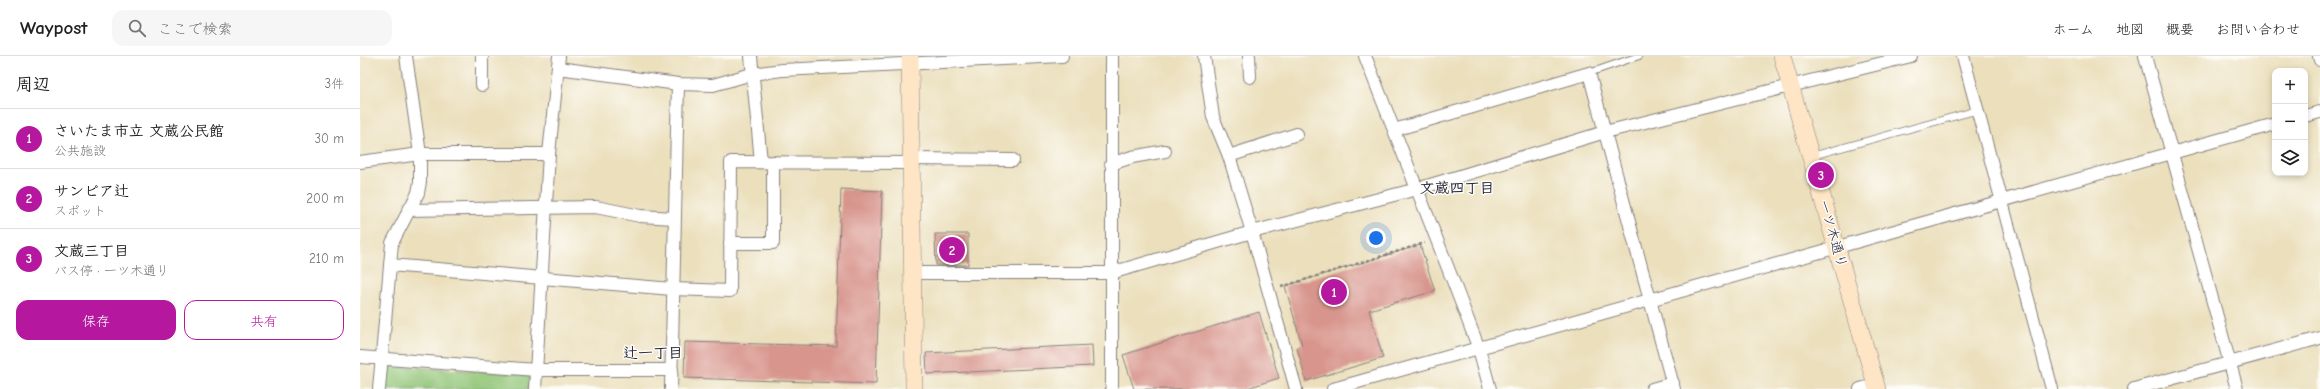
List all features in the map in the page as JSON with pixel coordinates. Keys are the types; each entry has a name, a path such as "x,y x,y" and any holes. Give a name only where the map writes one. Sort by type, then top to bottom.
{"street":[{"path":"379,389 392,243 418,193 420,182 420,154 406,56"},
{"path":"482,56 482,85"},
{"path":"730,243 773,243 767,162 752,74 751,56"},
{"path":"535,389 543,278 549,154 558,62 678,84 713,85 752,74 910,59 1062,56"},
{"path":"1112,56 1112,389"},
{"path":"1204,56 1213,117 1229,156 1296,389"},
{"path":"1249,56 1250,77"},
{"path":"1365,56 1479,349 1490,389"},
{"name":"一ツ木通り","path":"1782,56 1837,248 1871,388"},
{"path":"913,273 1111,273 1252,232 1416,190 1605,132 1911,56"},
{"path":"1963,56 2003,200 2052,389"},
{"path":"2145,56 2237,389"},
{"path":"2319,56 2320,60"},
{"path":"910,59 914,389"},
{"path":"1394,130 1588,73 1674,386 1652,389"},
{"path":"671,389 672,289 678,84"},
{"path":"2308,116 2320,114"},
{"path":"1333,389 2272,125"},
{"path":"1229,156 1297,134"},
{"path":"1111,164 1132,157 1165,151"},
{"path":"360,162 420,154 549,154"},
{"path":"390,264 672,289 730,291 731,162 1013,160"},
{"path":"408,210 596,207 640,216 674,218"},
{"path":"2134,389 2320,338"},
{"path":"360,357 536,370 672,370"}],"lane":[{"path":"1588,73 1639,56"},
{"path":"1810,157 1978,110"}],"path":[{"path":"1269,291 1437,240"}],"green space":[{"path":"391,366 527,374 530,379 529,389 385,389 386,370"}],"building":[{"path":"841,189 882,191 876,384 684,378 685,342 836,346"},
{"path":"935,234 968,234 968,265 936,265"},
{"path":"1420,245 1435,291 1369,310 1383,358 1306,381 1297,347 1302,345 1285,286"},
{"path":"1259,312 1279,378 1244,389 1134,389 1123,355"},
{"path":"1092,345 1093,366 927,374 926,353"}],"place":[{"name":"文蔵三丁目","path":"1821,175"},
{"name":"サンピア辻","path":"952,250"},
{"name":"さいたま市立 文蔵公民館","path":"1334,292"}],"district":[{"name":"文蔵四丁目","path":"1457,188"},
{"name":"辻一丁目","path":"653,353"}]}
